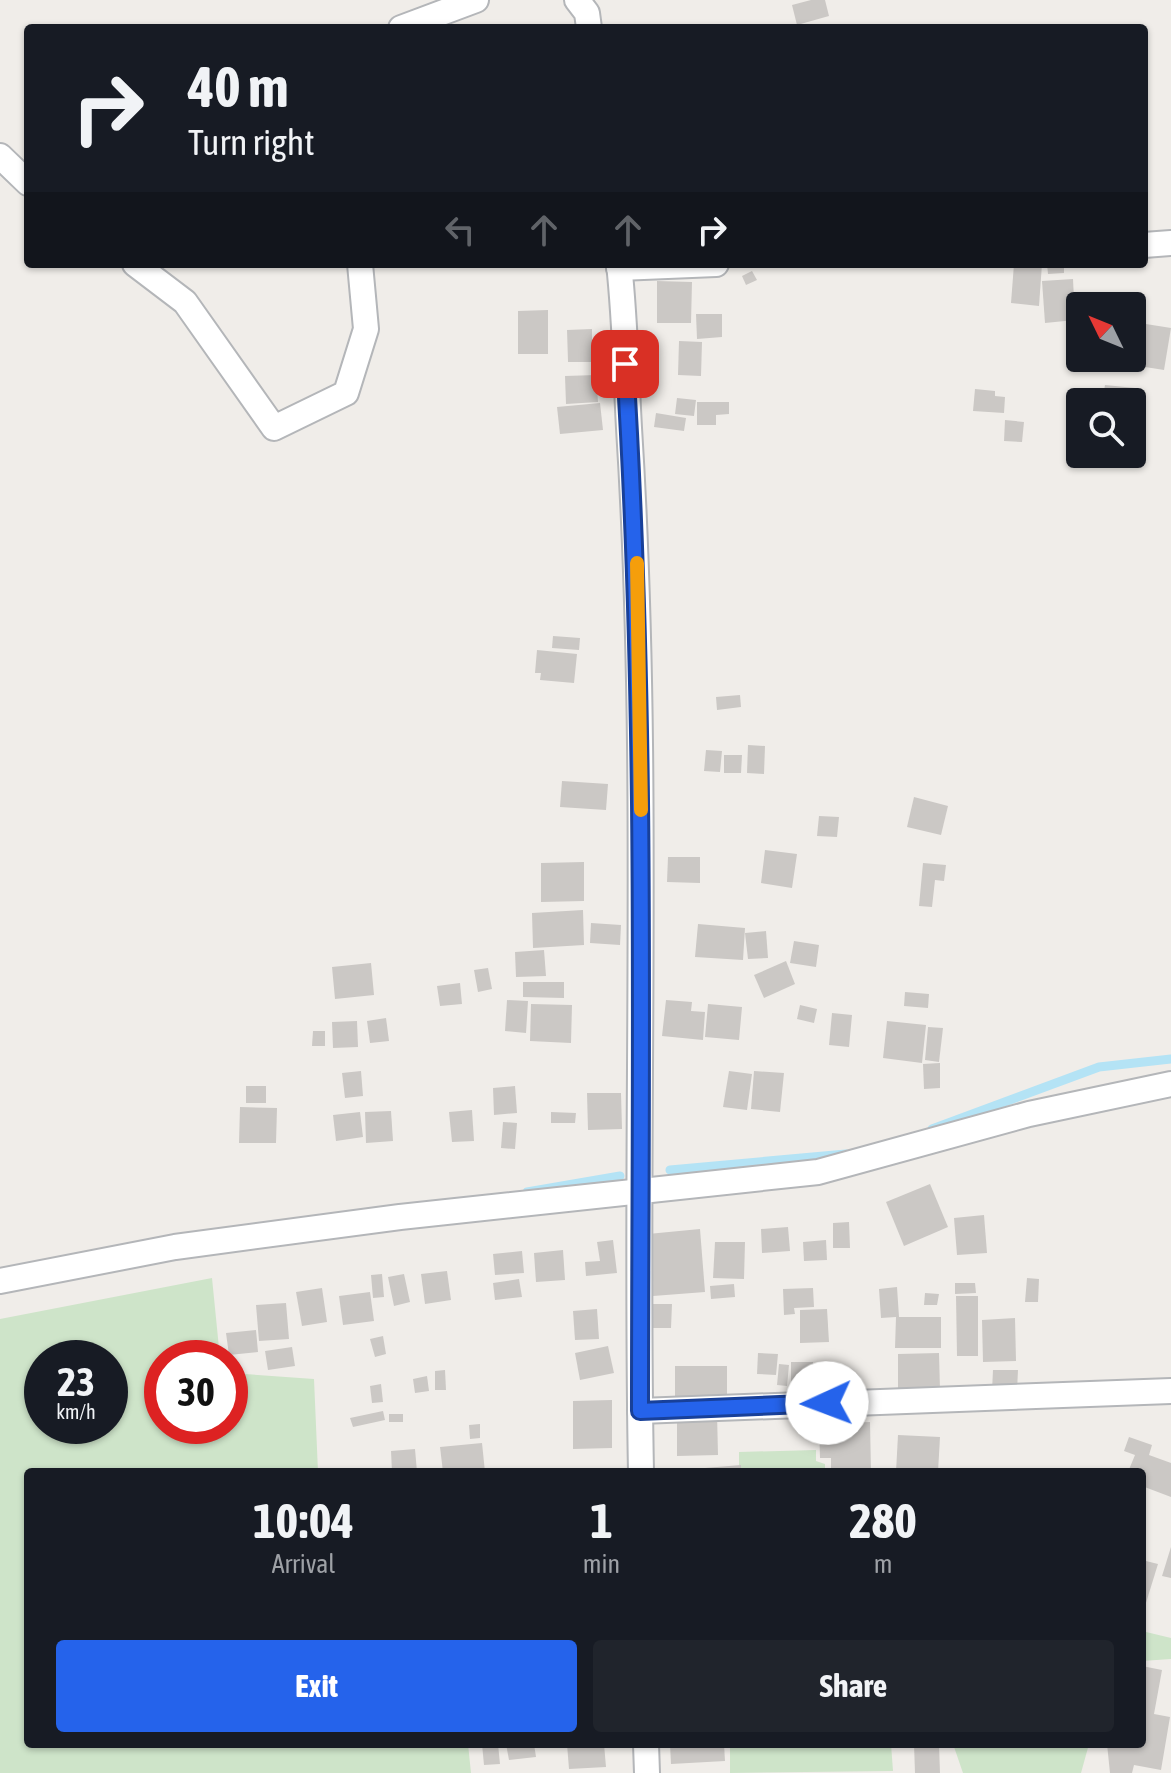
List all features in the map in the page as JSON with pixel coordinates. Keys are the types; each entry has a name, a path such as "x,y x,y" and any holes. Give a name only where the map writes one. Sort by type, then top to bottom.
{"street":[{"path":"412,24 476,0"},
{"path":"577,0 587,13 588,24"},
{"path":"0,156 24,179"},
{"path":"1148,245 1171,243"},
{"path":"140,268 185,302 274,428 346,393 366,329 360,268"},
{"path":"619,268 635,523 639,658 641,1468"},
{"path":"0,1281 175,1247 400,1217 818,1172 1029,1114 1171,1084"},
{"path":"640,1411 1171,1391"},
{"path":"646,1748 647,1773"}],"green space":[{"path":"212,1278 218,1340 144,1340 144,1444 248,1444 248,1374 314,1379 318,1468 24,1468 24,1748 468,1748 471,1773 0,1773 0,1319"},
{"path":"816,1450 816,1461 825,1464 825,1468 739,1468 739,1452"},
{"path":"1146,1632 1171,1638 1171,1659 1146,1661"},
{"path":"730,1748 891,1748 893,1771 730,1773"},
{"path":"954,1748 1088,1748 1081,1773 963,1773"}],"building":[{"path":"825,0 829,16 797,24 792,5"},
{"path":"1014,268 1042,268 1039,306 1011,303"},
{"path":"1047,268 1064,268 1064,273 1048,274"},
{"path":"752,271 757,280 746,285 742,276"},
{"path":"1073,279 1074,292 1066,292 1066,321 1045,323 1042,281"},
{"path":"657,281 692,282 691,323 657,323"},
{"path":"548,310 548,354 518,354 518,311"},
{"path":"696,314 722,314 722,337 697,339"},
{"path":"1146,324 1171,328 1164,370 1146,367"},
{"path":"592,329 592,362 568,362 567,330"},
{"path":"679,341 702,342 701,376 678,375"},
{"path":"596,375 598,402 566,404 565,376"},
{"path":"1105,385 1135,388 1104,388"},
{"path":"975,389 995,391 995,396 1005,397 1004,413 973,411"},
{"path":"677,398 696,400 694,416 675,414"},
{"path":"697,402 729,402 729,414 716,415 716,425 697,425"},
{"path":"600,403 603,430 560,434 557,407"},
{"path":"656,413 686,418 684,431 654,427"},
{"path":"1005,420 1024,422 1022,442 1004,441"},
{"path":"553,636 580,638 579,650 552,648"},
{"path":"537,650 577,654 574,683 540,680 541,673 535,673"},
{"path":"740,695 741,707 717,710 716,697"},
{"path":"748,745 765,746 764,774 747,773"},
{"path":"706,750 722,751 720,772 704,771"},
{"path":"724,755 742,755 741,773 724,773"},
{"path":"562,781 608,784 606,810 560,807"},
{"path":"914,797 948,806 941,835 907,827"},
{"path":"819,816 839,817 837,837 817,836"},
{"path":"765,850 797,854 792,888 761,883"},
{"path":"668,857 700,857 700,883 667,882"},
{"path":"584,862 584,901 541,902 541,863"},
{"path":"923,863 946,865 944,881 935,880 932,907 919,906"},
{"path":"583,910 584,945 533,948 532,913"},
{"path":"591,923 621,925 620,945 590,943"},
{"path":"698,924 745,928 743,960 695,957"},
{"path":"766,931 768,958 748,959 745,933"},
{"path":"794,941 819,945 816,967 790,963"},
{"path":"544,950 546,976 516,977 515,952"},
{"path":"786,961 795,984 764,998 754,975"},
{"path":"371,963 374,995 335,999 332,967"},
{"path":"488,968 492,989 478,992 474,970"},
{"path":"523,982 564,982 564,998 523,997"},
{"path":"460,983 462,1004 440,1006 437,986"},
{"path":"905,992 929,994 928,1008 904,1006"},
{"path":"507,1000 528,1001 526,1033 505,1031"},
{"path":"666,1000 692,1002 691,1011 705,1012 703,1040 662,1036"},
{"path":"531,1004 572,1005 571,1043 530,1041"},
{"path":"708,1004 742,1007 739,1040 705,1037"},
{"path":"800,1005 817,1009 814,1023 797,1019"},
{"path":"832,1013 852,1015 849,1047 829,1045"},
{"path":"386,1018 389,1041 370,1043 367,1021"},
{"path":"357,1021 358,1047 333,1048 332,1022"},
{"path":"887,1021 926,1025 922,1063 883,1058"},
{"path":"928,1027 943,1028 939,1062 925,1060"},
{"path":"313,1031 325,1031 325,1046 312,1046"},
{"path":"940,1063 940,1088 924,1089 923,1064"},
{"path":"361,1071 363,1096 345,1098 342,1073"},
{"path":"729,1071 752,1074 747,1110 723,1107"},
{"path":"754,1071 784,1073 780,1112 751,1109"},
{"path":"246,1086 266,1086 266,1103 246,1103"},
{"path":"515,1086 517,1113 494,1115 493,1088"},
{"path":"587,1093 621,1093 622,1129 588,1130"},
{"path":"240,1107 277,1108 276,1143 239,1143"},
{"path":"472,1110 474,1141 452,1142 449,1112"},
{"path":"391,1111 393,1141 366,1143 365,1112"},
{"path":"360,1112 363,1137 336,1141 333,1115"},
{"path":"551,1112 576,1113 575,1123 551,1123"},
{"path":"503,1122 517,1123 515,1149 501,1148"},
{"path":"930,1184 948,1227 904,1246 886,1202"},
{"path":"984,1215 987,1253 957,1255 954,1218"},
{"path":"849,1222 850,1248 833,1248 833,1223"},
{"path":"788,1227 790,1251 762,1253 761,1229"},
{"path":"700,1229 705,1292 653,1296 648,1234"},
{"path":"613,1240 617,1273 586,1276 585,1262 600,1261 597,1242"},
{"path":"826,1240 827,1260 804,1261 803,1242"},
{"path":"715,1242 745,1242 744,1279 713,1278"},
{"path":"563,1250 565,1280 536,1282 534,1253"},
{"path":"522,1251 524,1273 495,1275 493,1254"},
{"path":"447,1271 451,1300 425,1304 421,1274"},
{"path":"382,1274 384,1297 373,1298 371,1275"},
{"path":"404,1274 410,1302 394,1306 388,1277"},
{"path":"1027,1278 1039,1279 1038,1302 1025,1302"},
{"path":"519,1279 522,1297 495,1300 493,1283"},
{"path":"955,1283 975,1283 976,1293 955,1294"},
{"path":"734,1284 735,1297 711,1299 710,1286"},
{"path":"897,1287 899,1317 941,1317 941,1348 895,1348 896,1317 881,1318 879,1289"},
{"path":"322,1288 327,1322 302,1326 296,1292"},
{"path":"813,1288 814,1307 794,1308 795,1314 784,1315 783,1289"},
{"path":"370,1292 374,1321 343,1325 339,1296"},
{"path":"925,1293 939,1294 937,1305 924,1305"},
{"path":"956,1296 978,1296 978,1356 957,1356"},
{"path":"286,1303 289,1339 259,1341 256,1305"},
{"path":"651,1304 672,1304 671,1328 650,1328"},
{"path":"597,1309 599,1339 575,1340 573,1311"},
{"path":"827,1309 829,1342 800,1343 800,1310"},
{"path":"1015,1318 1016,1361 983,1362 982,1320"},
{"path":"256,1330 258,1352 248,1353 248,1340 227,1340 226,1333"},
{"path":"383,1336 386,1354 375,1357 370,1339"},
{"path":"608,1346 614,1373 580,1380 575,1353"},
{"path":"292,1347 295,1366 268,1370 265,1351"},
{"path":"758,1353 778,1354 776,1375 757,1374"},
{"path":"939,1353 940,1390 898,1391 898,1354"},
{"path":"791,1362 813,1362 813,1395 791,1395"},
{"path":"779,1364 789,1365 787,1386 777,1385"},
{"path":"675,1366 727,1366 727,1402 675,1402"},
{"path":"445,1370 446,1390 435,1390 435,1371"},
{"path":"993,1370 1018,1370 1017,1391 992,1391"},
{"path":"427,1376 429,1391 415,1393 413,1379"},
{"path":"381,1384 383,1402 372,1403 370,1386"},
{"path":"612,1400 612,1448 573,1449 573,1401"},
{"path":"383,1411 385,1420 353,1427 350,1418"},
{"path":"717,1413 718,1455 677,1456 677,1414"},
{"path":"389,1414 403,1414 403,1422 389,1422"},
{"path":"870,1422 871,1468 831,1468 831,1458 820,1458 819,1424"},
{"path":"480,1424 480,1438 470,1439 469,1425"},
{"path":"898,1435 940,1437 938,1468 896,1468"},
{"path":"1129,1437 1152,1445 1149,1455 1171,1463 1171,1497 1146,1488 1146,1468 1130,1468 1135,1455 1124,1451"},
{"path":"482,1443 485,1468 443,1468 440,1447"},
{"path":"415,1449 417,1468 392,1468 391,1451"},
{"path":"741,1465 741,1468 705,1468"},
{"path":"1171,1547 1171,1578 1162,1576"},
{"path":"1146,1561 1158,1564 1146,1603"},
{"path":"1146,1667 1162,1670 1154,1714 1170,1717 1161,1770 1134,1765 1132,1773 1110,1773 1107,1748 1146,1748"},
{"path":"482,1748 498,1748 500,1764 484,1765"},
{"path":"507,1748 535,1748 536,1757 509,1760"},
{"path":"567,1748 604,1748 606,1767 569,1769"},
{"path":"670,1748 724,1748 725,1761 671,1764"},
{"path":"914,1748 939,1748 940,1773 915,1773"}],"waterway":[{"path":"932,1129 1099,1067 1171,1059"},
{"path":"670,1170 846,1154"},
{"path":"527,1192 620,1176"}],"slow traffic":[{"path":"637,563 641,810"}],"route":[{"path":"625,364 635,523 639,658 642,939 638,1193 640,1411 827,1403"}]}
